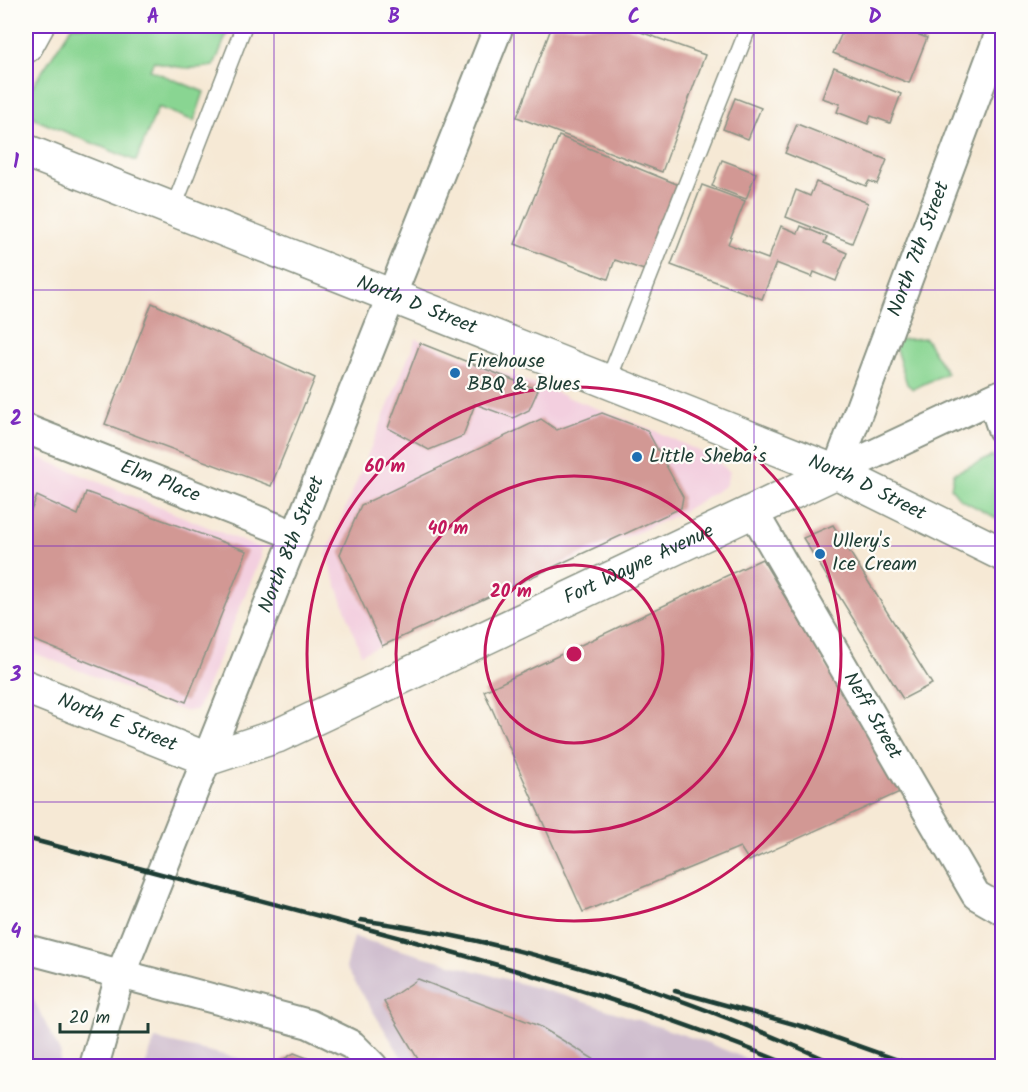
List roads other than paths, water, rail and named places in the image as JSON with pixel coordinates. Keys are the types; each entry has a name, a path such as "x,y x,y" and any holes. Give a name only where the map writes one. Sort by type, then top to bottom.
{"main road":[{"path":"26,46 37,26"},
{"name":"North D Street","path":"26,151 836,472 1002,554"},
{"name":"Fort Wayne Avenue","path":"207,759 277,736 836,472"},
{"name":"North E Street","path":"26,687 207,759"}],"street":[{"name":"North 8th Street","path":"94,1066 120,976 499,26"},
{"name":"North 7th Street","path":"836,472 997,30"},
{"name":"Fort Wayne Avenue","path":"836,472 997,396"},
{"path":"997,396 1002,429"},
{"name":"Elm Place","path":"26,429 295,535"},
{"name":"Neff Street","path":"753,511 976,895 1002,910"},
{"path":"26,949 120,976 309,1024 352,1045 373,1066"}],"lane":[{"path":"173,209 244,26"},
{"path":"608,381 749,26"}],"railway":[{"path":"26,838 396,936 511,969 681,1023 792,1066"},
{"path":"361,920 485,943 606,975 725,1017 840,1066"},
{"path":"675,991 808,1028 915,1066"}],"place":[{"name":"Firehouse BBQ & Blues","path":"455,373"},
{"name":"Little Sheba’s","path":"637,457"},
{"name":"Ullery's Ice Cream","path":"820,554"}]}
